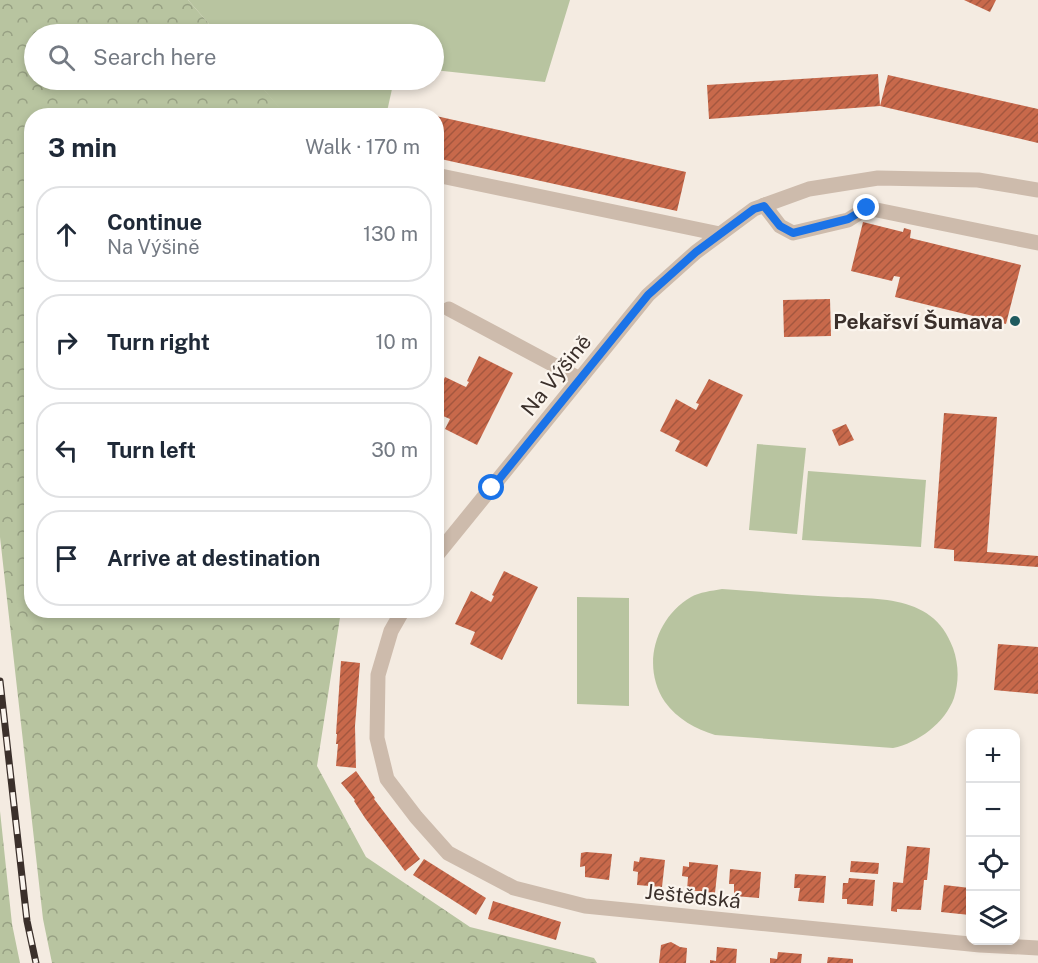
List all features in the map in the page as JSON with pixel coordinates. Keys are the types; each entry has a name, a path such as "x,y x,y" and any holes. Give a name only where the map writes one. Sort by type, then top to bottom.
{"street":[{"path":"444,177 720,234"},
{"name":"Na Výšině","path":"444,546 648,295 696,252 754,209 810,189 878,178 978,180 1038,190"},
{"path":"764,206 780,226 793,233 848,219 867,208 1038,243"},
{"path":"449,309 580,379"},
{"name":"Ještědská","path":"398,618 391,631 378,675 377,738 387,779 448,853 514,888 585,906 968,944 1038,948"}],"green space":[{"path":"0,0 188,0 209,24 24,24 24,90 265,90 280,108 24,108 24,618 340,618 317,766 366,857 470,927 594,958 597,963 52,963 43,919 0,537"},
{"path":"188,0 570,0 545,82 444,71 444,24 209,24"},
{"path":"264,90 392,90 388,108 279,108"},
{"path":"757,444 806,448 797,534 749,530"},
{"path":"808,471 926,480 921,547 802,540"},
{"path":"722,589 877,599 915,607 930,616 944,629 953,648 957,667 957,685 950,707 944,716 921,737 893,748 715,735 701,730 681,718 665,702 654,674 655,644 668,617 679,606 694,595"},
{"path":"577,597 629,598 629,706 577,704"},
{"path":"0,811 12,924 20,963 0,963"}],"building":[{"path":"964,0 996,0 990,12"},
{"path":"878,74 880,106 709,119 707,85"},
{"path":"888,75 1038,109 1038,143 880,106"},
{"path":"444,118 686,172 677,211 444,160"},
{"path":"863,222 903,232 904,228 911,230 910,238 1021,265 1006,324 895,297 900,277 894,276 892,281 851,271"},
{"path":"830,299 831,336 784,337 783,300"},
{"path":"479,356 513,373 477,445 445,429 450,419 444,416 444,379 445,377 466,387 469,382 467,381"},
{"path":"709,379 743,395 707,467 675,451 680,441 660,431 676,399 696,410 699,404 696,403"},
{"path":"944,413 997,417 987,552 1038,556 1038,567 954,561 954,550 934,548"},
{"path":"846,424 854,440 839,446 832,430"},
{"path":"504,571 538,587 502,660 470,644 475,632 455,624 471,591 491,602"},
{"path":"998,644 1038,647 1038,694 994,690"},
{"path":"341,661 360,663 355,726 356,768 336,766"},
{"path":"356,771 374,799 420,859 405,871 341,783"},
{"path":"907,846 930,848 921,910 891,911 893,882 903,883"},
{"path":"581,853 612,854 609,880 585,877 585,866 580,867"},
{"path":"640,857 665,860 662,887 637,885 638,872 633,871 634,861 639,862"},
{"path":"424,859 486,898 476,915 413,875"},
{"path":"851,861 879,863 878,874 850,872"},
{"path":"689,862 718,865 715,893 687,890 688,877 682,876 683,866 689,867"},
{"path":"730,869 761,872 759,898 734,896 734,884 729,884"},
{"path":"795,874 826,876 824,903 798,901 800,888 794,888"},
{"path":"849,878 875,880 873,906 847,904 847,899 842,899 843,883 848,883"},
{"path":"944,885 966,888 966,915 941,912"},
{"path":"493,901 561,922 556,940 488,919"},
{"path":"671,942 687,948 686,963 659,963 661,945"},
{"path":"717,947 737,949 736,963 710,963 710,960 716,961"},
{"path":"778,952 802,954 801,963 770,963 770,958 777,959"},
{"path":"828,957 853,959 853,963 827,963"}],"railway":[{"path":"0,681 27,921 36,963"}],"place":[{"name":"Pekařsví Šumava","path":"1015,321"}],"route":[{"path":"492,488 648,295 696,252 754,209 764,206 780,226 793,233 848,219 867,208"}]}
